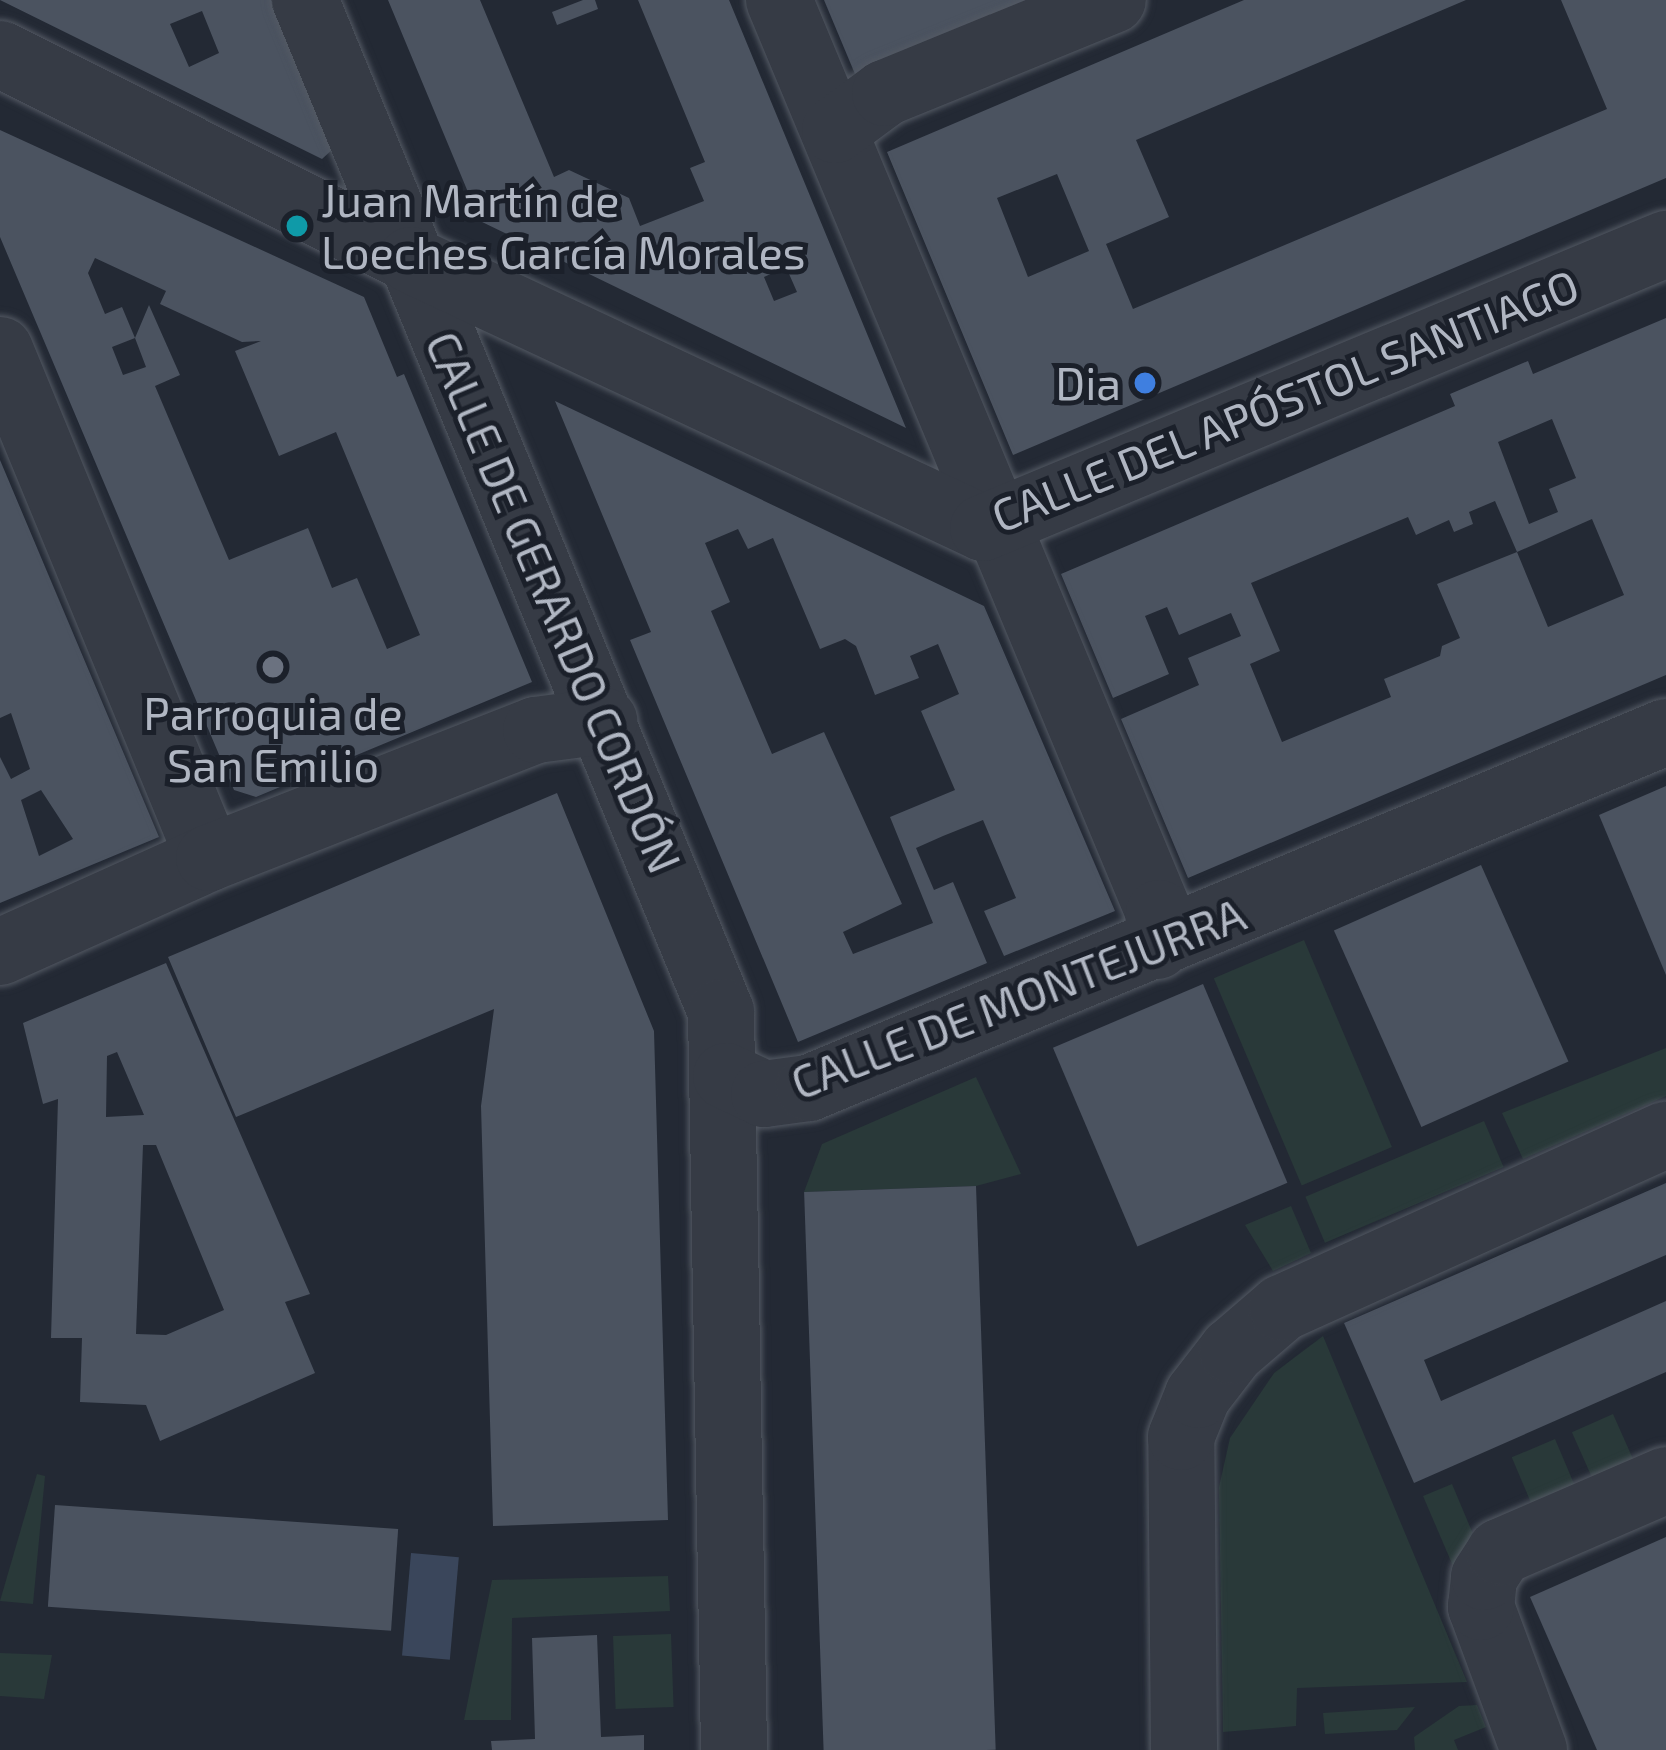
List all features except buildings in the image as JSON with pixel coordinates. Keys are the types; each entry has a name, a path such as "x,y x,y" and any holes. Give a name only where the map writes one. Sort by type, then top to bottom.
{"street":[{"name":"CALLE DE GERARDO CORDÓN","path":"305,0 713,980 726,1076"},
{"path":"779,0 1159,913 1157,946"},
{"path":"835,130 885,93 1113,0"},
{"name":"CALLE DEL APÓSTOL SANTIAGO","path":"0,54 411,260 970,526 998,526 1666,244"},
{"path":"0,350 209,858"},
{"path":"0,952 209,858 536,730 604,721"},
{"name":"CALLE DE MONTEJURRA","path":"734,1750 718,1162 726,1076 764,1094 809,1088 1666,732"},
{"path":"1184,1750 1181,1437 1198,1395 1232,1352 1282,1308 1666,1135"},
{"path":"1534,1750 1481,1607 1484,1577 1500,1552 1666,1480"}],"shaded area":[{"path":"1304,940 1392,1147 1302,1185 1214,978"},
{"path":"1666,1048 1666,1096 1523,1159 1502,1113"},
{"path":"976,1077 1021,1174 976,1186 804,1192 822,1144"},
{"path":"1484,1121 1504,1167 1325,1243 1305,1197"},
{"path":"1291,1206 1311,1253 1273,1271 1245,1225"},
{"path":"1323,1336 1467,1682 1297,1688 1296,1726 1223,1732 1219,1487 1230,1438 1274,1373"},
{"path":"1613,1414 1636,1465 1595,1483 1572,1432"},
{"path":"1555,1439 1577,1491 1534,1509 1512,1457"},
{"path":"37,1474 45,1476 33,1604 0,1601"},
{"path":"1452,1484 1476,1541 1456,1573 1423,1496"},
{"path":"668,1576 670,1611 512,1618 511,1720 464,1720 492,1580"},
{"path":"671,1634 674,1707 616,1709 613,1636"},
{"path":"0,1653 52,1655 44,1699 0,1696"},
{"path":"1477,1705 1486,1727 1454,1740 1458,1750 1415,1750 1414,1737 1459,1706"},
{"path":"1415,1707 1397,1730 1325,1734 1323,1713"}],"water":[{"path":"411,1553 459,1557 450,1660 402,1656"}],"place":[{"name":"Juan Martín de Loeches García Morales","path":"297,226"},
{"name":"Dia","path":"1145,383"},
{"name":"Parroquia de San Emilio","path":"273,667"}]}
